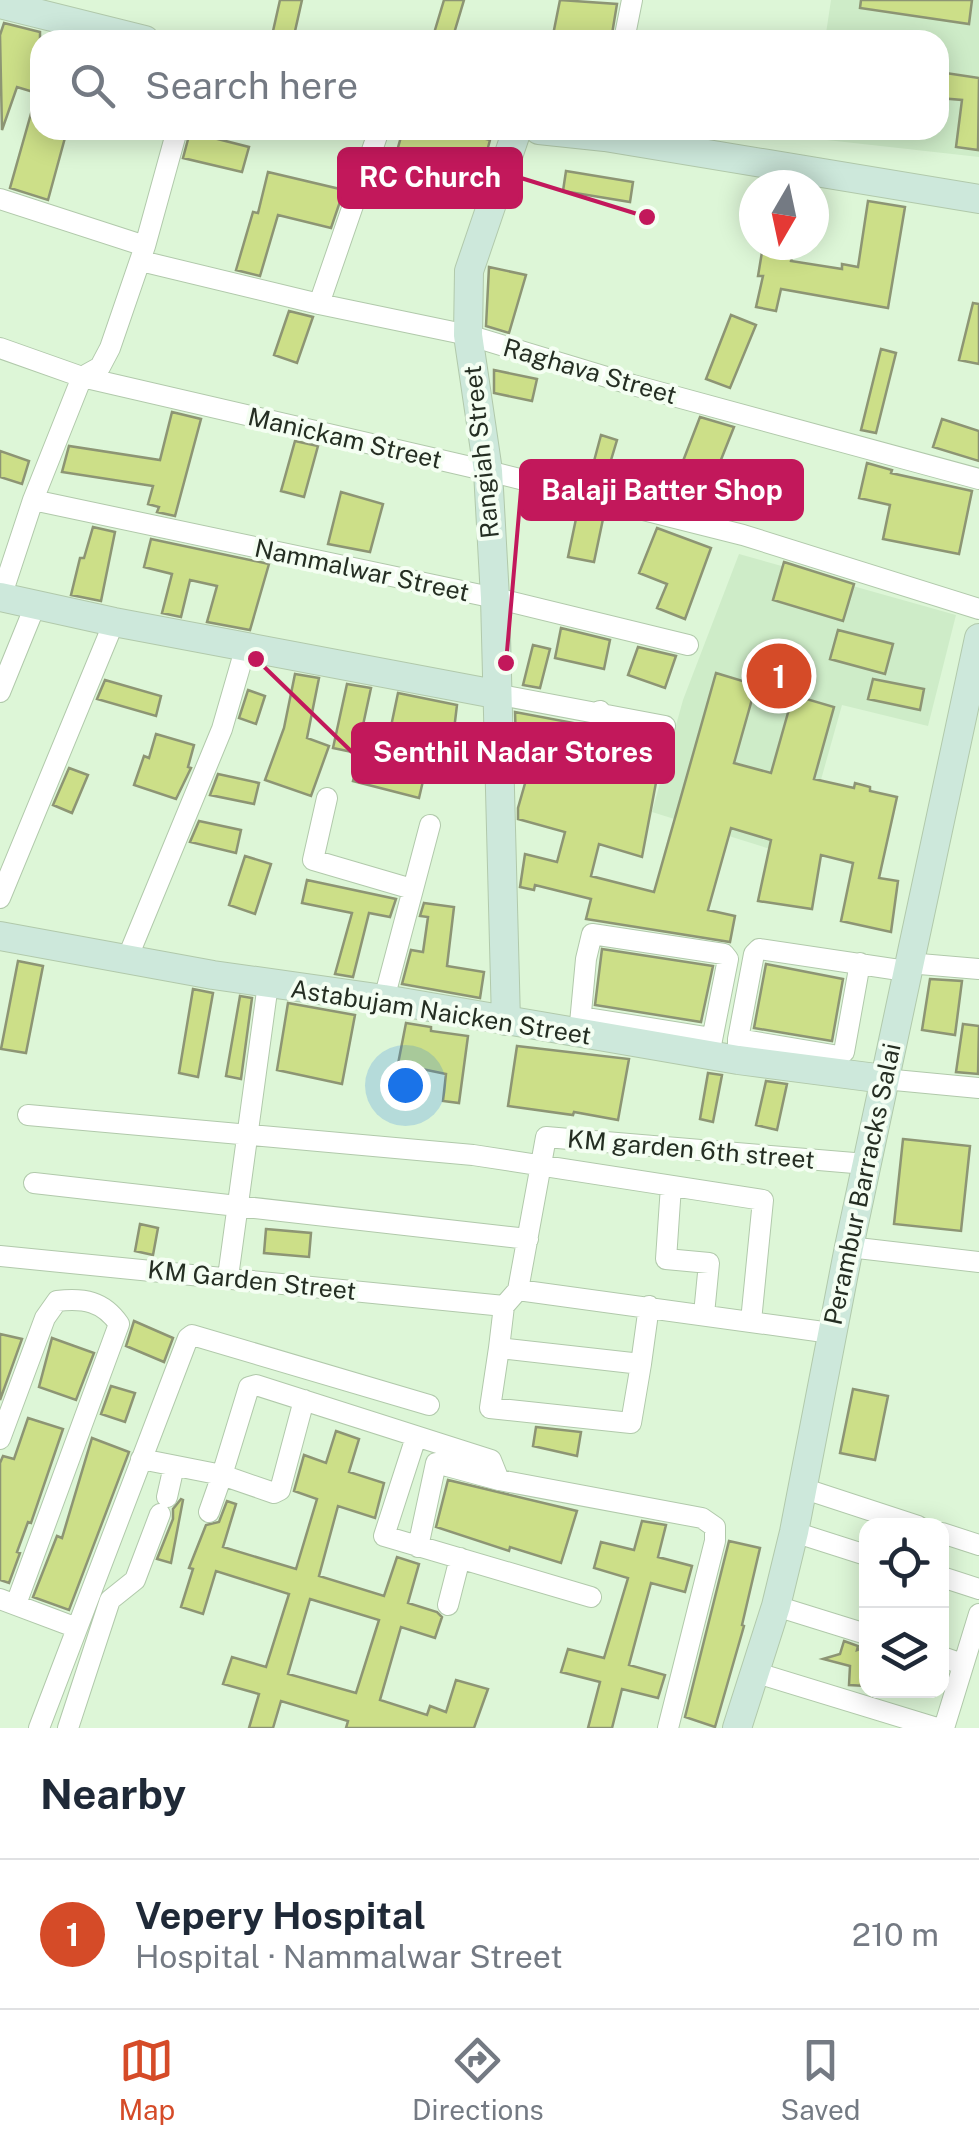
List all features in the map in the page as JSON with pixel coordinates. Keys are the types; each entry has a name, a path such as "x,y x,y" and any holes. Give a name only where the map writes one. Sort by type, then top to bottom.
{"street":[{"path":"626,30 632,0"},
{"path":"0,4 104,30"},
{"path":"174,140 143,254 110,348 100,367 82,377 0,597 665,726"},
{"path":"320,304 375,140"},
{"name":"Rangiah Street","path":"506,1022 495,598 488,472 468,335 469,271 514,140"},
{"path":"646,140 979,199"},
{"name":"Raghava Street","path":"0,200 143,254 320,304 468,335 633,385 979,479"},
{"name":"Manickam Street","path":"0,348 82,377 743,535 979,610"},
{"name":"Nammalwar Street","path":"33,500 495,598 688,645"},
{"path":"0,692 35,606"},
{"path":"0,898 114,622"},
{"name":"Perambur Barracks Salai","path":"737,1728 776,1606 794,1532 831,1333 979,638"},
{"path":"126,959 222,730 246,646"},
{"path":"593,758 600,711"},
{"path":"327,798 313,860 412,889"},
{"path":"384,999 430,825"},
{"path":"580,1026 589,938 594,934 613,936 727,956 710,1046"},
{"name":"Astabujam Naicken Street","path":"0,936 506,1022 580,1026 738,1050 884,1079"},
{"path":"860,963 844,1052 838,1056 738,1050 754,954 759,949 860,963 979,969"},
{"path":"228,1278 268,984"},
{"path":"884,1079 979,1088"},
{"path":"28,1114 473,1155 763,1200 751,1321"},
{"name":"KM garden 6th street","path":"539,1166 546,1137 866,1164"},
{"path":"539,1166 528,1240 499,1348 490,1408 631,1423 649,1306"},
{"path":"34,1184 528,1240"},
{"path":"671,1186 666,1258 709,1263 704,1314"},
{"path":"849,1248 979,1262"},
{"name":"KM Garden Street","path":"0,1256 228,1278 649,1306 831,1333"},
{"path":"0,1440 45,1318 56,1301 76,1299 108,1308 119,1324 8,1601 77,1628"},
{"path":"39,1728 188,1338 192,1335 430,1406"},
{"path":"499,1348 641,1364"},
{"path":"209,1512 249,1387 256,1385 491,1460 499,1480"},
{"path":"141,1459 222,1475 278,1492 304,1400"},
{"path":"416,1437 384,1536 591,1597"},
{"path":"418,1547 436,1462 499,1480 702,1518 715,1527 715,1541 668,1728"},
{"path":"68,1728 110,1600 135,1580 174,1466"},
{"path":"802,1488 894,1518"},
{"path":"794,1532 859,1552"},
{"path":"949,1535 979,1545"},
{"path":"448,1605 460,1558"},
{"path":"949,1580 979,1589"},
{"path":"776,1606 859,1632"},
{"path":"754,1672 940,1728 952,1660 979,1614"}],"shaded area":[{"path":"831,0 979,0 979,157 827,140 949,140 949,30 826,30"},
{"path":"739,554 956,615 928,726 842,705 799,858 652,812 683,700"}],"building":[{"path":"280,0 302,0 295,30 273,30"},
{"path":"444,0 464,0 455,30 435,30"},
{"path":"560,0 617,4 613,30 554,30"},
{"path":"861,0 972,0 969,24 860,8"},
{"path":"4,23 32,30 30,91 17,87 2,130 0,35"},
{"path":"949,74 979,78 978,150 956,147 962,100 949,99"},
{"path":"30,117 30,140 64,140 48,200 10,188"},
{"path":"188,140 221,140 249,147 242,172 183,158"},
{"path":"400,140 490,140 479,181 395,158"},
{"path":"566,171 633,182 630,202 563,191"},
{"path":"268,172 344,190 331,228 278,215 260,276 236,270 253,212 258,213"},
{"path":"868,201 905,207 888,308 781,289 776,311 756,307 763,276 758,276 761,260 791,260 842,269 842,264 858,267"},
{"path":"489,267 526,275 509,333 486,326"},
{"path":"973,303 979,304 979,364 959,360"},
{"path":"289,311 313,317 297,363 274,355"},
{"path":"731,315 756,325 730,388 706,379"},
{"path":"881,349 896,353 876,433 861,430"},
{"path":"494,370 537,379 532,401 494,393"},
{"path":"172,412 201,419 175,516 157,512 159,507 148,504 153,486 62,472 69,446 160,460"},
{"path":"700,417 734,427 701,510 668,500"},
{"path":"942,419 979,431 979,461 933,447"},
{"path":"601,435 617,440 605,480 590,476"},
{"path":"295,441 318,446 304,497 281,491"},
{"path":"0,451 29,461 22,484 0,477"},
{"path":"867,463 892,470 891,473 972,491 959,554 883,539 890,505 859,498"},
{"path":"341,492 383,504 370,552 328,544"},
{"path":"577,514 603,519 594,562 568,557"},
{"path":"93,527 115,532 101,601 71,595"},
{"path":"657,528 711,548 685,619 657,608 667,584 639,573"},
{"path":"151,539 269,564 250,630 207,622 217,586 190,580 181,617 162,613 172,574 144,567"},
{"path":"784,562 854,584 843,621 773,600"},
{"path":"561,628 610,640 604,669 555,658"},
{"path":"838,630 893,644 885,674 830,659"},
{"path":"533,645 550,649 540,688 523,685"},
{"path":"638,647 676,656 665,688 628,675"},
{"path":"716,673 756,685 734,763 771,773 793,695 834,707 814,779 854,788 855,783 897,797 879,878 898,881 891,932 841,921 853,863 821,855 812,909 758,901 771,840 731,828 708,910 735,916 730,942 586,919 591,899 535,885 534,890 520,887 525,854 557,862 565,832 518,819 528,773 517,774 515,712 584,725 580,762 590,771 604,766 611,730 670,739 665,757 661,756 642,857 599,844 591,876 654,892"},
{"path":"295,674 319,678 307,738 329,746 311,796 265,780 284,728"},
{"path":"873,679 924,689 920,710 868,699"},
{"path":"105,680 161,696 156,716 97,699"},
{"path":"347,684 371,688 357,753 333,748"},
{"path":"248,690 265,696 256,724 239,718"},
{"path":"398,693 457,705 453,738 481,742 478,772 427,764 419,798 353,781 360,754 384,760"},
{"path":"156,734 194,745 188,767 191,768 176,799 134,785 144,756 149,758"},
{"path":"69,768 88,775 72,813 53,805"},
{"path":"218,774 259,783 254,804 210,795"},
{"path":"199,821 241,830 236,853 190,842"},
{"path":"245,856 271,864 255,914 229,905"},
{"path":"307,880 396,899 390,917 369,913 353,977 335,974 352,913 302,903"},
{"path":"424,903 454,907 447,966 484,972 480,998 402,984 411,950 423,952 428,917 420,916"},
{"path":"602,949 713,966 701,1022 595,1005"},
{"path":"18,961 43,966 26,1053 1,1049"},
{"path":"766,964 843,979 832,1041 754,1028"},
{"path":"930,979 962,981 955,1035 922,1030"},
{"path":"193,989 213,993 198,1077 179,1073"},
{"path":"240,996 252,998 241,1079 226,1076"},
{"path":"288,1003 355,1015 342,1084 277,1070"},
{"path":"406,1023 468,1036 459,1103 443,1101 446,1074 398,1064"},
{"path":"963,1024 979,1026 978,1074 956,1072"},
{"path":"517,1046 629,1059 618,1120 508,1106"},
{"path":"708,1073 722,1075 713,1122 700,1119"},
{"path":"766,1081 787,1084 777,1130 756,1125"},
{"path":"903,1139 970,1146 961,1231 894,1224"},
{"path":"140,1224 158,1228 153,1255 135,1251"},
{"path":"266,1229 311,1233 309,1257 264,1253"},
{"path":"134,1321 173,1338 164,1362 126,1346"},
{"path":"0,1334 22,1339 0,1400"},
{"path":"52,1338 94,1353 76,1400 39,1387"},
{"path":"111,1386 135,1393 125,1422 101,1414"},
{"path":"853,1389 888,1396 875,1460 840,1453"},
{"path":"28,1418 63,1429 9,1583 0,1580 0,1463 3,1456 14,1459"},
{"path":"536,1427 581,1432 577,1456 533,1446"},
{"path":"336,1431 359,1439 349,1472 384,1483 375,1518 338,1506 319,1576 384,1596 397,1557 419,1564 408,1603 442,1617 435,1638 401,1627 380,1700 427,1715 430,1706 446,1712 456,1680 488,1689 474,1728 346,1728 348,1721 281,1701 273,1728 249,1728 259,1694 223,1684 232,1657 266,1667 289,1594 216,1571 203,1614 181,1607 193,1569 189,1568 206,1525 219,1522 227,1501 236,1504 223,1547 296,1569 317,1499 294,1491 304,1455 326,1463","holes":["310,1599 379,1620 356,1693 288,1674"]},
{"path":"92,1438 129,1452 69,1610 33,1597 57,1536 62,1538"},
{"path":"448,1480 577,1511 561,1563 436,1527"},
{"path":"181,1499 171,1563 157,1559 173,1519 173,1509"},
{"path":"642,1521 666,1525 658,1557 692,1566 685,1592 651,1583 629,1665 665,1675 658,1698 622,1689 612,1728 588,1728 600,1682 561,1672 568,1649 604,1658 628,1578 594,1568 601,1542 634,1550"},
{"path":"729,1541 760,1548 744,1626 715,1727 685,1717"},
{"path":"844,1641 858,1646 859,1686 849,1685 850,1666 823,1659 840,1654"}],"place":[{"name":"RC Church","path":"647,217"},
{"name":"Senthil Nadar Stores","path":"256,659"},
{"name":"Balaji Batter Shop","path":"506,663"},
{"name":"Vepery Hospital","path":"779,676"}]}
